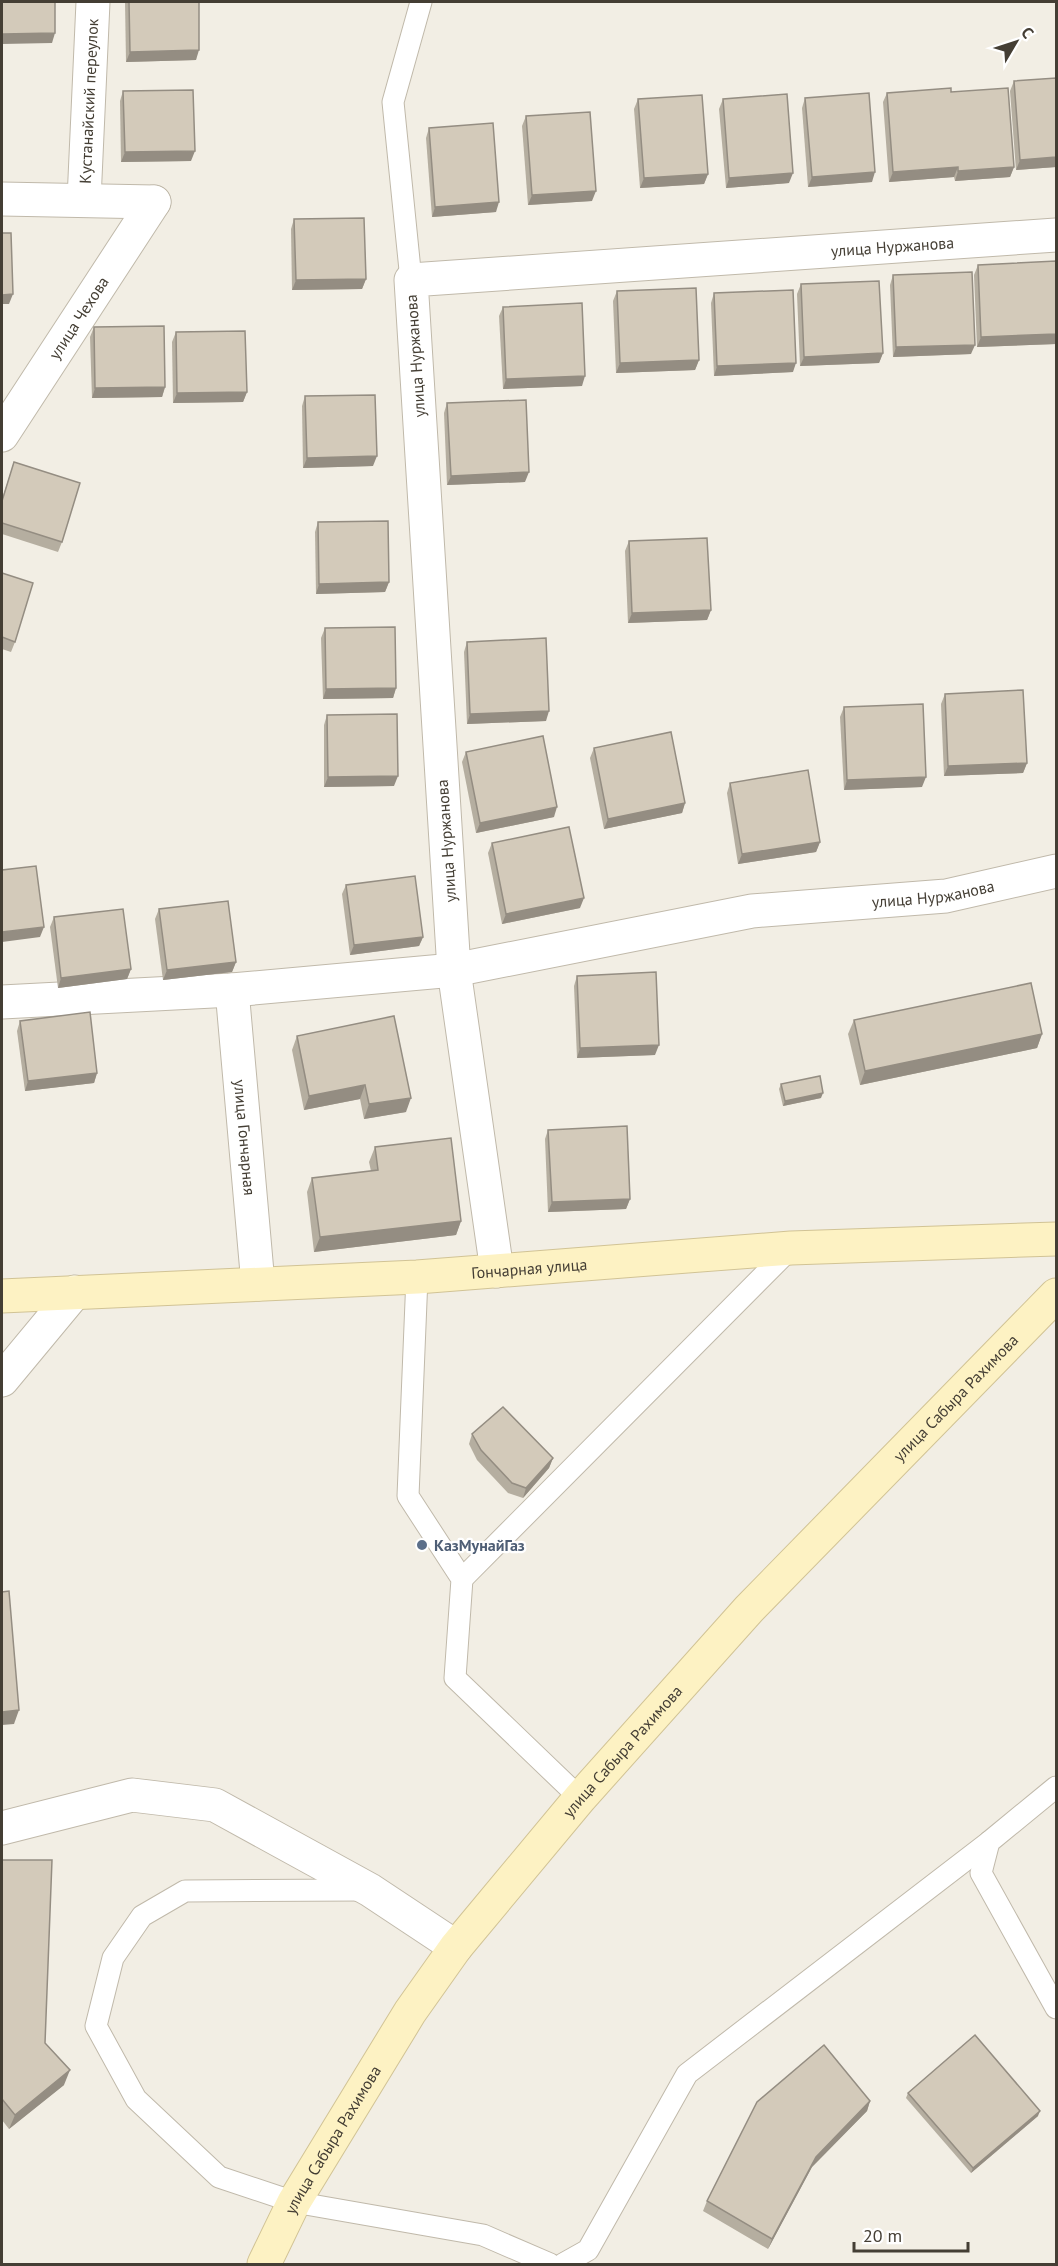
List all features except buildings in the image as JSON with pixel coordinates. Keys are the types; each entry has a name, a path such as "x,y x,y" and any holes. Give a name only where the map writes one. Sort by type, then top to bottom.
{"main road":[{"name":"Гончарная улица","path":"2,1296 417,1277 791,1248 1056,1239"},
{"name":"улица Сабыра Рахимова","path":"264,2265 294,2202 410,2012 456,1947 580,1798 749,1609 1056,1295"}],"street":[{"name":"Кустанайский переулок","path":"84,200 93,2"},
{"path":"2,199 84,200"},
{"name":"улица Чехова","path":"2,435 154,202 84,200"},
{"name":"улица Нуржанова","path":"497,1271 454,970 411,280 1056,235"},
{"name":"улица Нуржанова","path":"454,970 752,911 946,896 1056,871"},
{"path":"2,1002 232,990 454,970"},
{"name":"улица Гончарная","path":"232,990 258,1284"},
{"path":"2,1380 75,1292"},
{"path":"2,1828 132,1795 215,1805 370,1890 456,1947"}],"lane":[{"path":"411,280 393,102 421,2"},
{"path":"462,1579 791,1248"},
{"path":"417,1277 408,1496 462,1579 455,1678 580,1798"},
{"path":"563,2265 588,2250 687,2074 989,1842 1056,1786"},
{"path":"989,1842 981,1873 1056,2008"},
{"path":"370,1890 185,1891 142,1916 113,1958 96,2026 135,2099 219,2177 294,2202 483,2235 550,2265"}],"place":[{"name":"КазМунайГаз","path":"422,1545"}]}
